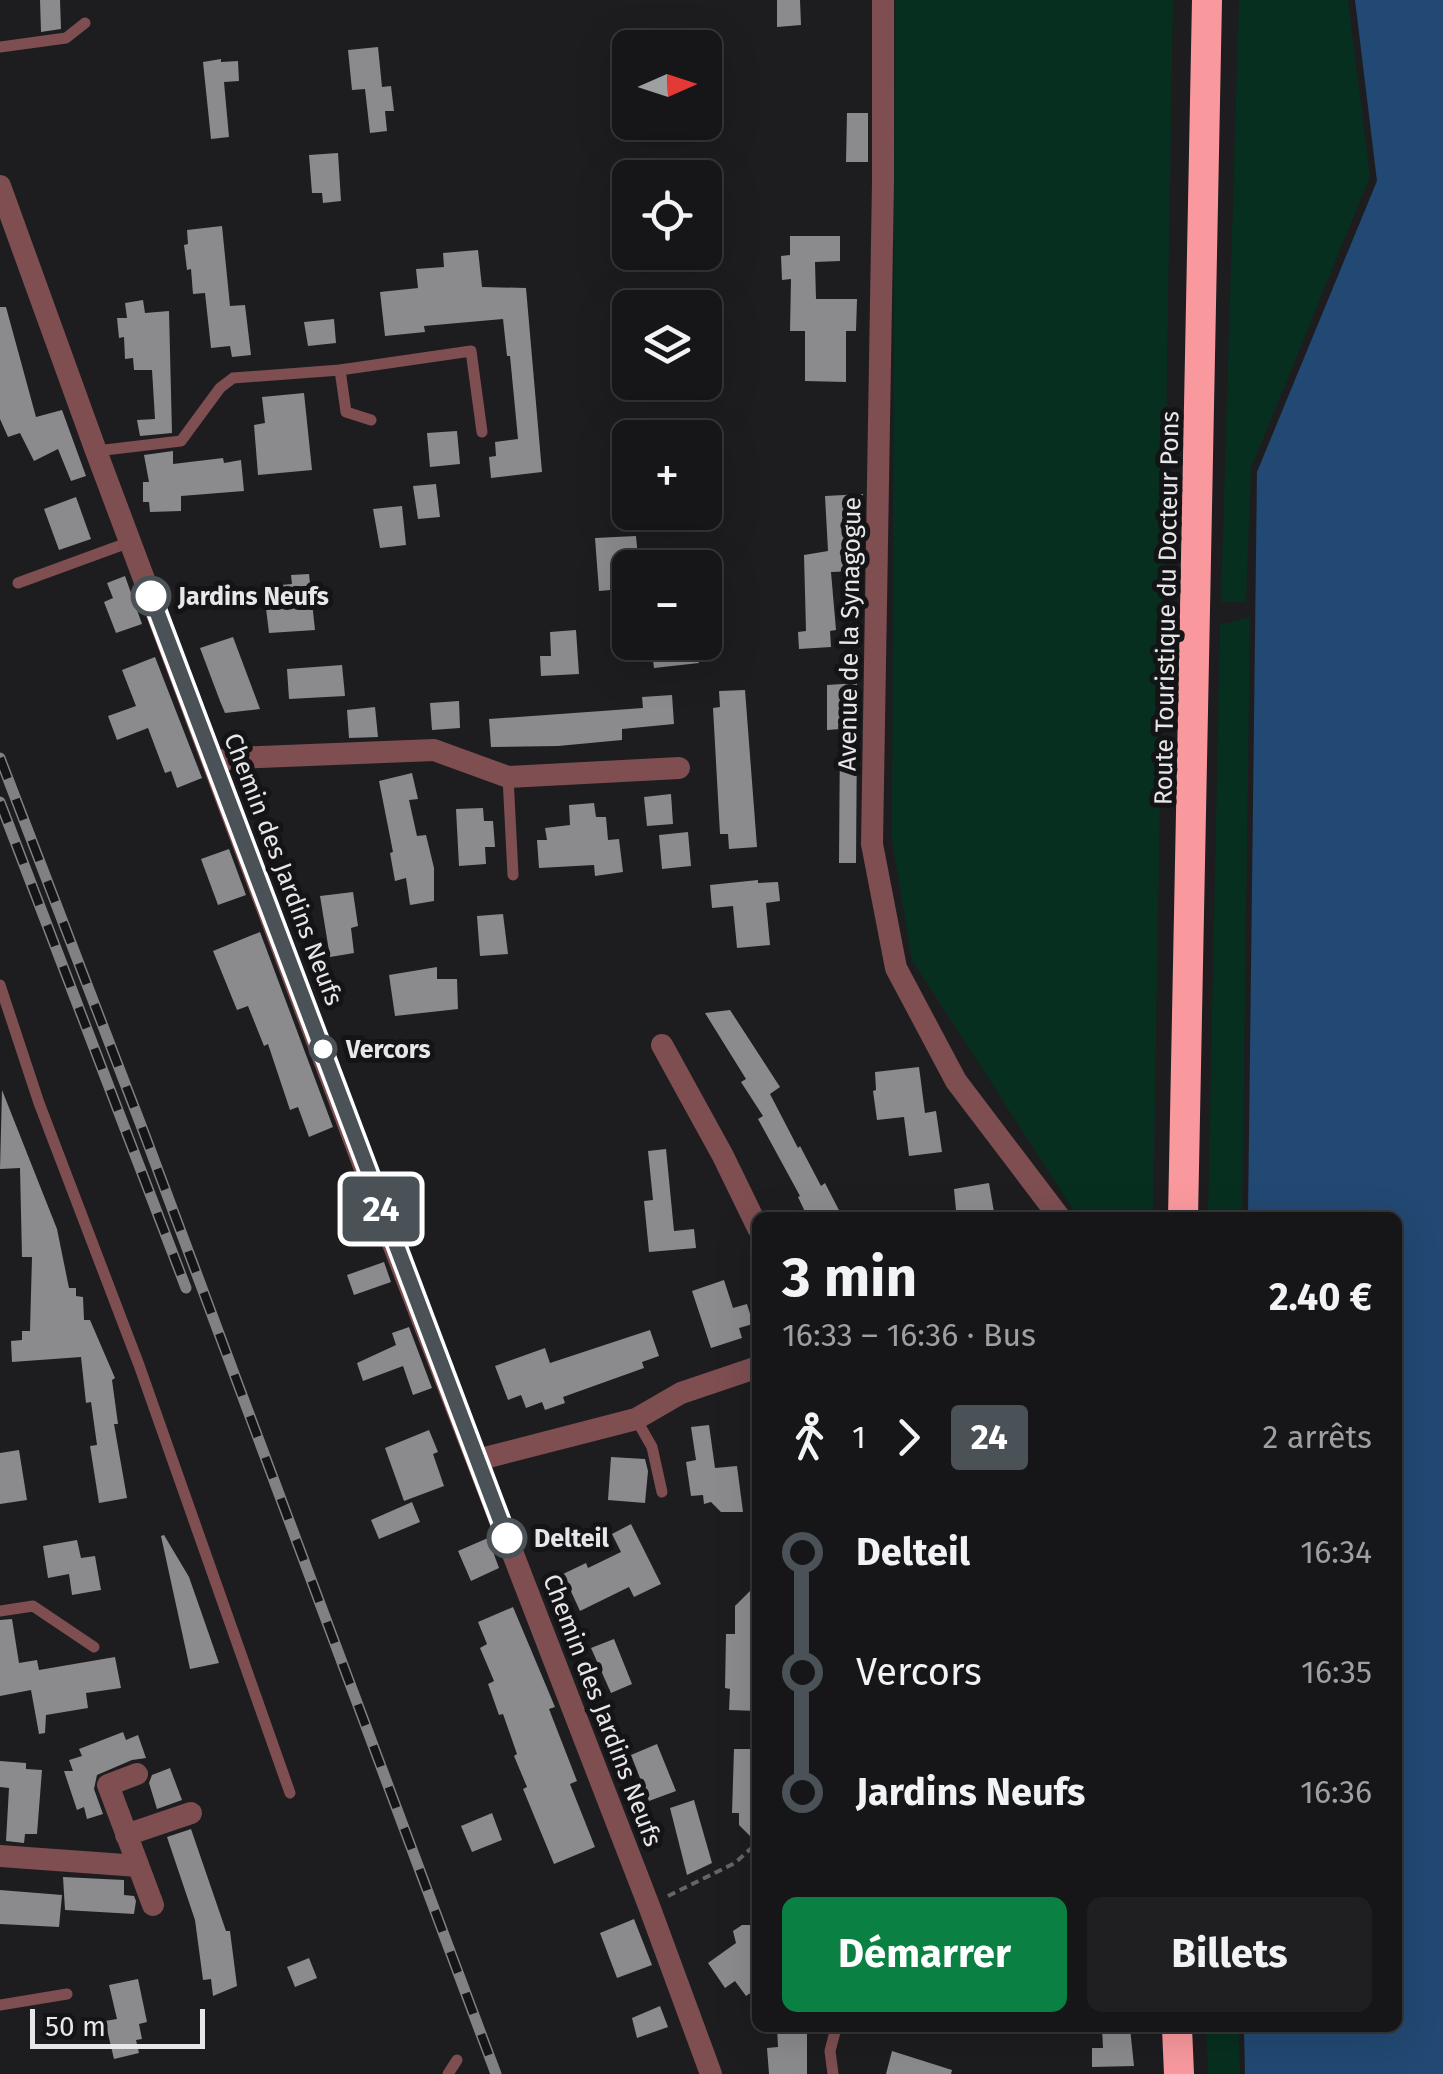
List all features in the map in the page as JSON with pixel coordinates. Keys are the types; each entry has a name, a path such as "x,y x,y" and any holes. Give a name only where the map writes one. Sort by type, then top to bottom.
{"highway":[{"name":"Route Touristique du Docteur Pons","path":"1183,1212 1208,0"},
{"path":"1177,2032 1179,2074"}],"street":[{"name":"Avenue de la Synagogue","path":"883,0 872,844 896,968 956,1081 1055,1212"},
{"name":"Chemin des Jardins Neufs","path":"0,186 8,233 96,452 711,2074"},
{"path":"214,762 434,750 508,777 679,768"},
{"path":"662,1044 752,1216"},
{"path":"478,1460 636,1419 681,1393 752,1370"},
{"path":"137,1774 108,1785 152,1904"},
{"path":"126,1834 191,1813"},
{"path":"0,1856 138,1866"}],"lane":[{"path":"0,47 66,38 85,23"},
{"path":"96,452 181,441 220,388 233,378 340,370 471,350 482,432"},
{"path":"340,370 346,412 371,420"},
{"path":"18,583 130,542"},
{"path":"508,777 513,875"},
{"path":"0,985 39,1103 140,1365 290,1794"},
{"path":"636,1419 652,1447 662,1492"},
{"path":"0,1611 33,1606 94,1646"},
{"path":"0,2005 67,1994"},
{"path":"833,2074 830,2051 835,2032"},
{"path":"448,2074 457,2060"}],"path":[{"path":"650,1906 735,1862 752,1847"}],"green space":[{"path":"895,0 1173,0 1153,1212 1075,1212 912,960 892,841"},
{"path":"1239,0 1348,0 1370,176 1251,468 1246,602 1221,602"},
{"path":"1250,617 1242,1212 1208,1212 1220,625"},
{"path":"1206,2032 1239,2032 1240,2074 1208,2074"}],"water":[{"path":"1355,0 1443,0 1443,2074 1245,2074 1244,2032 1402,2032 1402,1212 1248,1212 1257,472 1377,181"}],"building":[{"path":"40,0 60,0 61,29 41,32"},
{"path":"777,0 800,0 801,25 777,27"},
{"path":"378,47 382,87 391,86 394,111 385,111 387,131 370,133 365,89 352,90 348,50"},
{"path":"238,61 239,81 224,82 229,137 211,139 203,62"},
{"path":"847,113 868,113 868,162 846,162"},
{"path":"338,153 341,201 323,203 322,193 312,193 309,155"},
{"path":"222,226 230,306 245,305 251,355 232,357 230,346 211,348 205,293 193,294 191,269 187,270 187,230"},
{"path":"790,236 840,236 840,261 815,262 816,299 857,299 856,331 846,331 846,382 805,381 805,331 790,331 791,279 782,280 781,256 790,255"},
{"path":"478,250 482,287 526,288 542,472 491,478 489,457 496,456 495,442 518,439 503,319 424,326 425,332 385,336 380,292 418,288 416,269 444,267 443,253"},
{"path":"143,300 145,313 169,311 172,433 140,436 137,420 155,419 152,370 134,370 133,358 125,359 124,337 119,338 117,318 127,318 125,303"},
{"path":"0,307 6,307 36,417 62,410 86,476 71,481 58,449 34,461 20,433 8,437 0,419"},
{"path":"334,319 336,343 308,346 304,322"},
{"path":"304,393 312,470 258,475 254,425 265,423 262,397"},
{"path":"457,431 460,464 430,467 427,433"},
{"path":"173,451 173,464 223,458 224,463 241,460 244,491 181,496 181,511 150,512 149,502 143,502 143,482 149,482 144,455"},
{"path":"436,484 440,517 418,519 413,486"},
{"path":"863,494 862,563 857,564 857,571 831,572 836,630 830,631 831,647 799,649 798,632 806,631 804,555 828,551 825,496"},
{"path":"76,497 91,539 59,550 44,509"},
{"path":"402,506 406,545 380,548 373,509"},
{"path":"636,536 637,550 612,550 612,590 599,591 595,538"},
{"path":"309,574 315,630 269,633 265,600 270,599 269,586 292,584 291,575"},
{"path":"125,576 142,624 116,633 104,602 113,598 107,583"},
{"path":"576,630 579,674 541,676 540,656 551,656 550,632"},
{"path":"233,637 260,709 225,713 200,648"},
{"path":"155,657 202,778 177,788 171,771 165,773 148,728 117,740 108,716 136,706 122,670"},
{"path":"653,660 699,660 699,663 654,668"},
{"path":"342,665 345,696 289,699 287,669"},
{"path":"857,683 855,728 827,730 827,685"},
{"path":"745,690 757,847 729,849 728,834 720,834 713,708 720,707 719,691"},
{"path":"672,695 674,724 622,729 622,740 491,747 489,719 643,708 642,697"},
{"path":"459,701 460,728 432,730 430,703"},
{"path":"375,707 378,737 349,738 347,710"},
{"path":"857,729 856,863 839,863 840,731"},
{"path":"412,773 418,799 409,800 417,836 426,835 434,868 434,901 410,905 406,878 395,881 379,781"},
{"path":"671,794 673,824 647,826 644,797"},
{"path":"594,803 596,817 606,817 608,840 619,839 623,872 595,876 594,865 539,868 537,840 547,840 545,828 570,825 569,805"},
{"path":"483,808 484,821 493,821 495,847 485,847 486,864 459,866 456,809"},
{"path":"688,832 691,866 662,869 659,835"},
{"path":"229,849 246,895 218,905 201,859"},
{"path":"778,882 780,901 766,903 770,945 737,948 733,906 712,908 710,885"},
{"path":"353,892 358,926 351,928 354,953 330,957 320,896"},
{"path":"503,914 508,954 480,956 477,916"},
{"path":"260,932 333,1127 309,1137 298,1107 290,1110 268,1044 264,1046 248,1006 237,1010 213,951"},
{"path":"437,967 437,979 457,979 458,1009 395,1016 389,975"},
{"path":"730,1010 780,1087 770,1094 798,1148 821,1186 825,1183 840,1212 805,1212 758,1119 763,1116 741,1082 746,1079 705,1013"},
{"path":"919,1067 925,1113 936,1111 942,1152 909,1156 904,1117 877,1120 875,1072"},
{"path":"2,1090 57,1229 69,1288 76,1288 76,1296 83,1297 84,1320 90,1320 115,1378 112,1380 118,1424 114,1424 127,1498 99,1503 90,1446 97,1445 91,1402 86,1403 81,1357 12,1362 11,1341 22,1340 22,1331 30,1331 32,1257 22,1257 20,1168 0,1169"},
{"path":"666,1149 674,1231 694,1229 696,1248 649,1252 644,1201 653,1200 648,1151"},
{"path":"989,1183 994,1212 956,1210 954,1189"},
{"path":"384,1262 391,1282 354,1295 347,1275"},
{"path":"724,1280 733,1308 747,1304 752,1324 739,1328 742,1338 711,1348 692,1291"},
{"path":"409,1327 432,1388 413,1395 403,1366 363,1381 357,1363 396,1345 392,1333"},
{"path":"650,1330 659,1356 642,1362 644,1368 563,1397 565,1403 545,1410 542,1402 526,1408 521,1395 508,1400 495,1366 545,1348 550,1363"},
{"path":"709,1425 715,1468 737,1466 743,1512 721,1512 711,1502 704,1504 703,1495 691,1496 686,1462 696,1460 691,1427"},
{"path":"429,1430 438,1452 433,1454 444,1486 404,1501 385,1448"},
{"path":"19,1450 27,1500 0,1504 0,1453"},
{"path":"611,1457 645,1459 645,1503 608,1500"},
{"path":"412,1502 420,1522 379,1539 371,1520"},
{"path":"631,1524 661,1584 634,1597 629,1587 580,1611 563,1574 586,1563 588,1568 621,1552 612,1534"},
{"path":"164,1535 189,1577 219,1663 190,1669 161,1536"},
{"path":"488,1538 499,1568 471,1581 458,1551"},
{"path":"77,1540 81,1558 95,1556 101,1590 72,1595 69,1574 48,1578 43,1546"},
{"path":"752,1589 752,1711 729,1710 730,1689 725,1688 726,1634 735,1634 735,1606"},
{"path":"513,1607 555,1707 549,1709 577,1781 570,1784 595,1847 554,1864 523,1789 527,1787 514,1756 517,1754 488,1684 494,1681 480,1648 487,1644 478,1622"},
{"path":"12,1619 19,1663 37,1660 39,1670 115,1657 121,1688 86,1693 88,1708 46,1715 45,1733 39,1734 31,1690 0,1696 0,1620"},
{"path":"614,1639 632,1684 611,1693 591,1648"},
{"path":"123,1732 126,1740 138,1735 146,1758 97,1775 94,1789 103,1814 87,1819 84,1807 77,1810 64,1771 73,1771 69,1760 82,1756 79,1749"},
{"path":"657,1744 676,1791 649,1801 631,1755"},
{"path":"734,1749 752,1749 752,1838 739,1825 739,1813 732,1813"},
{"path":"0,1761 26,1763 26,1769 42,1770 37,1834 25,1834 24,1843 6,1841 9,1788 0,1787"},
{"path":"170,1768 182,1800 157,1809 149,1783 152,1775"},
{"path":"694,1800 712,1863 687,1875 670,1808"},
{"path":"492,1813 502,1840 472,1852 461,1826"},
{"path":"191,1829 226,1931 230,1931 237,1986 213,1996 211,1979 203,1980 195,1920 167,1837"},
{"path":"63,1877 124,1880 124,1895 134,1896 136,1901 134,1914 65,1910"},
{"path":"0,1890 62,1895 59,1927 0,1924"},
{"path":"634,1919 652,1965 617,1978 600,1933"},
{"path":"742,1925 752,1928 752,1992 746,1996 735,1981 725,1988 708,1963 736,1943 733,1931"},
{"path":"309,1958 317,1978 295,1987 287,1967"},
{"path":"138,1979 147,2022 139,2024 139,2053 114,2059 105,2021 117,2019 109,1985"},
{"path":"660,2006 668,2027 637,2038 632,2018"},
{"path":"777,2032 807,2032 807,2074 769,2074 767,2048 778,2047"},
{"path":"1102,2032 1130,2032 1134,2066 1092,2067 1092,2048 1103,2048"},
{"path":"892,2051 952,2070 951,2074 886,2074"}],"railway":[{"path":"0,758 496,2074"},
{"path":"0,802 186,1288"}],"bus line":[{"name":"24","path":"151,596 507,1538"}],"place":[{"name":"Jardins Neufs","path":"151,596"},
{"name":"Vercors","path":"323,1049"},
{"name":"Delteil","path":"507,1538"}]}
